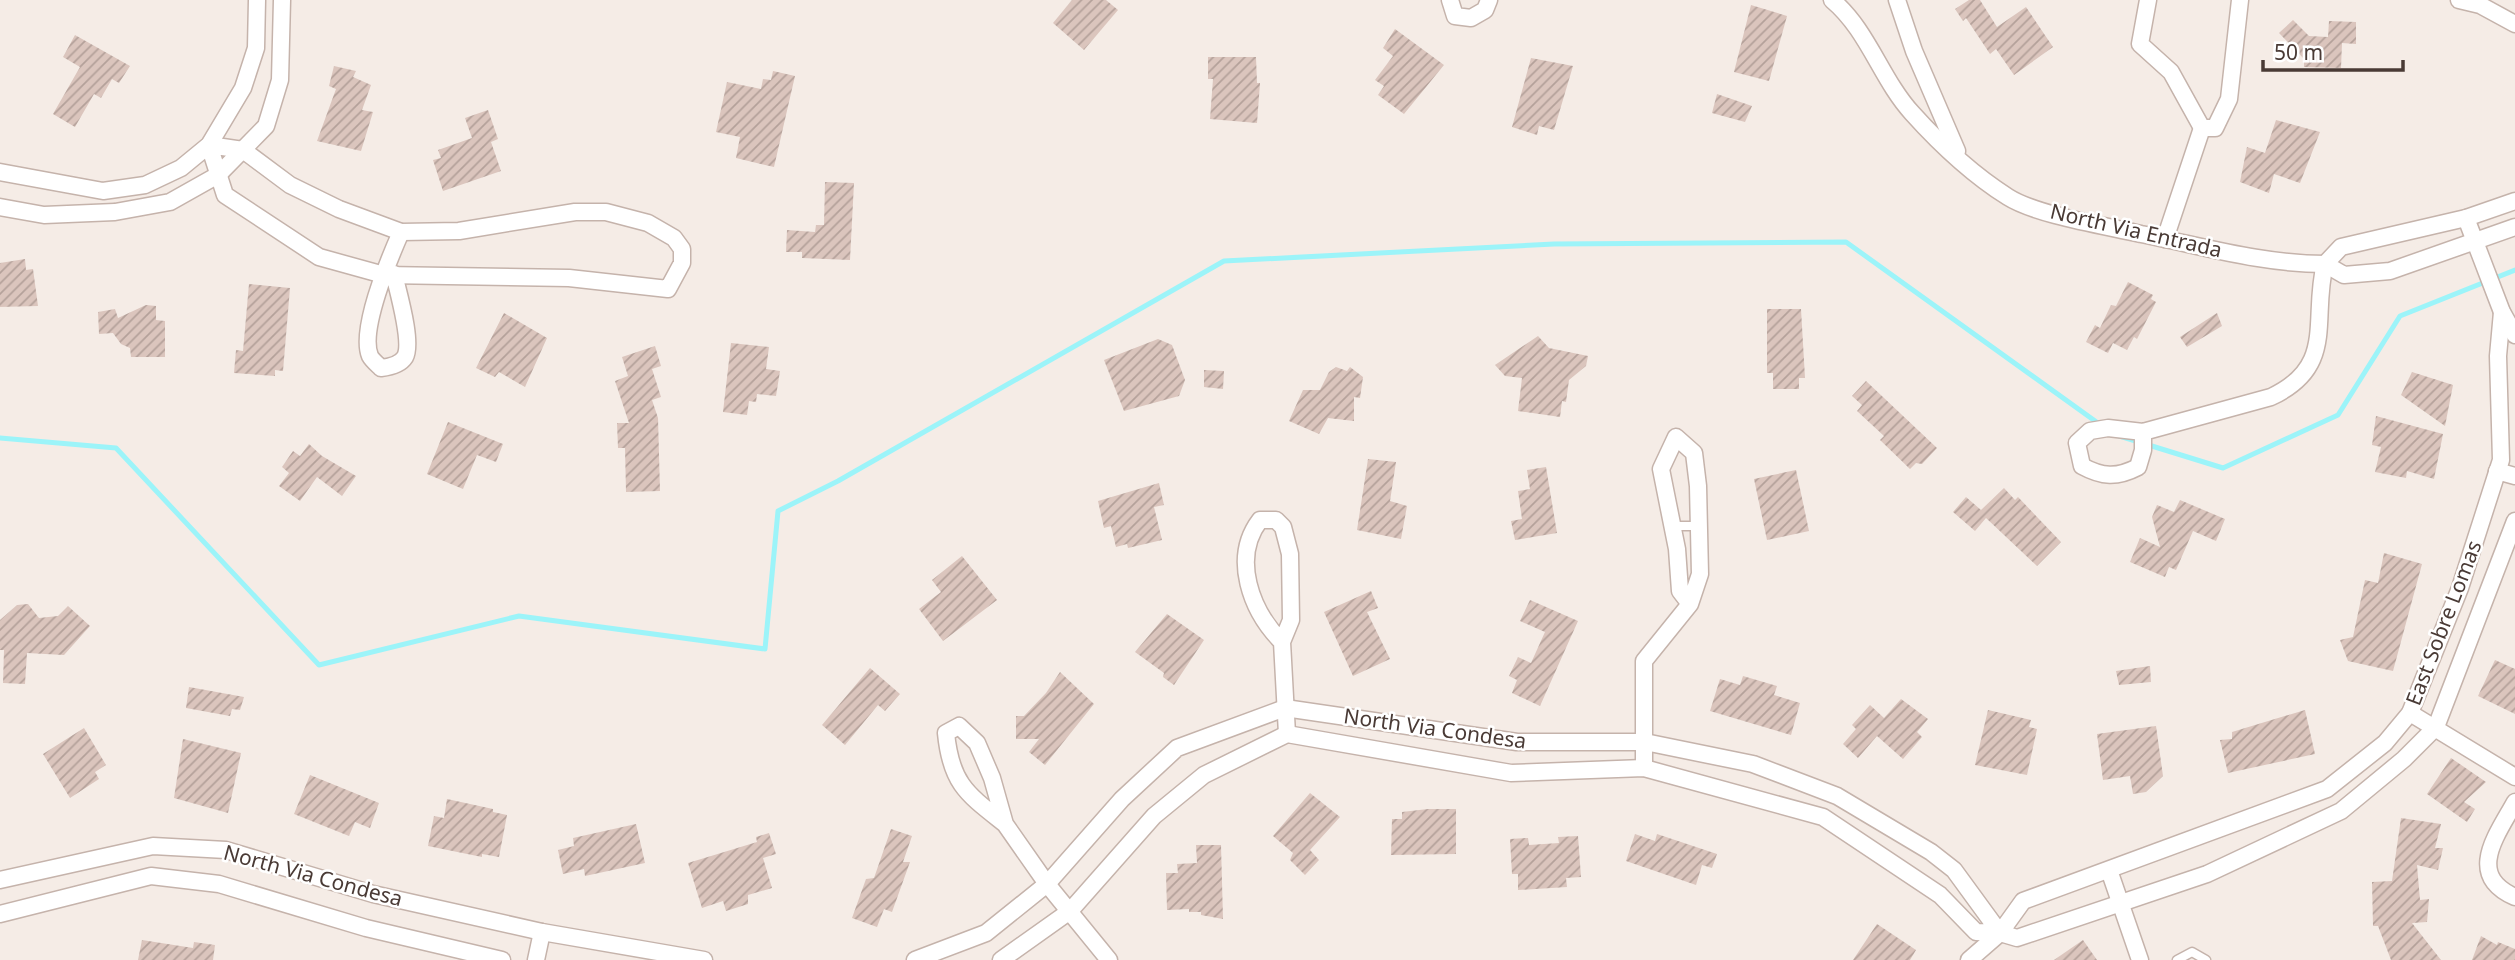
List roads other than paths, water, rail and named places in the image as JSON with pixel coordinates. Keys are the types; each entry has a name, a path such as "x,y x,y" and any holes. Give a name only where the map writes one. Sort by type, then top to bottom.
{"street":[{"path":"0,172 103,191 145,185 181,168 209,145 243,88 256,48 257,0"},
{"path":"0,207 44,215 115,212 170,202 218,175 266,126 280,80 282,0"},
{"path":"1450,0 1455,16 1471,18 1485,9 1489,0"},
{"name":"North Via Entrada","path":"1832,0 1877,56 1910,111 1961,160 2010,198 2076,220 2291,264 2325,264 2344,275 2390,271 2515,227"},
{"name":"North Via Entrada","path":"1897,0 1913,51 1961,160"},
{"path":"2148,0 2140,44 2171,72 2202,128 2165,239"},
{"path":"2202,128 2215,128 2229,99 2240,0"},
{"path":"2459,0 2480,5 2515,24"},
{"path":"2480,5 2497,0"},
{"path":"209,145 243,150 290,185 339,209 401,232 459,231 575,212 606,212 648,223 674,238 682,249 682,263 668,289 569,278 389,274 319,257 225,195 209,145"},
{"path":"2143,432 2271,397 2289,389 2304,374 2317,350 2325,264 2341,247 2466,218 2515,201"},
{"name":"East Sobre Lomas","path":"2466,218 2502,312 2515,335"},
{"path":"389,274 408,347 404,359 392,367 381,368 370,356 368,340 401,232"},
{"name":"East Sobre Lomas","path":"1969,960 2000,933 2023,901 2327,789 2385,743 2410,712 2460,588 2501,460 2498,356 2502,312"},
{"path":"1644,768 1644,660 1690,604 1700,574 1694,453 1676,437 1661,469 1681,591 1690,604"},
{"path":"2497,471 2515,476"},
{"path":"1001,960 1070,911 1154,816 1204,775 1287,734 1282,642 1291,620 1290,554 1283,527 1276,520 1260,520 1249,534 1246,569 1252,599 1269,629 1282,642"},
{"name":"East Sobre Lomas","path":"2000,933 2017,938 2207,874 2341,811 2436,727 2515,521"},
{"name":"North Via Condesa","path":"915,960 986,933 1047,884 1122,800 1177,748 1285,708 1517,742 1645,742 1753,764 1837,796 1931,852 1954,870 2000,933"},
{"path":"2410,712 2515,777"},
{"path":"1006,824 992,778 977,743 959,726 946,733 948,759 962,788 1006,824 1047,884 1109,960"},
{"name":"North Via Condesa","path":"1287,734 1511,772 1644,768 1823,817 1940,895 1976,932 2000,933"},
{"path":"2515,803 2495,836 2487,859 2491,877 2503,892 2515,897"},
{"name":"North Via Condesa","path":"0,880 153,846 226,850 373,894 542,932 704,960"},
{"path":"2109,870 2122,904 2130,938 2140,960"},
{"name":"North Via Condesa","path":"0,914 152,876 219,884 366,928 502,960"},
{"path":"536,960 542,932"}],"lane":[{"path":"1672,526 1699,526"},
{"path":"2177,960 2192,952 2206,960"}],"waterway":[{"path":"0,438 116,448 319,665 519,616 765,649 778,511 838,481 1224,261 1554,244 1846,242 2102,426"},
{"path":"2113,434 2223,468 2338,415 2400,316 2515,270"}]}
